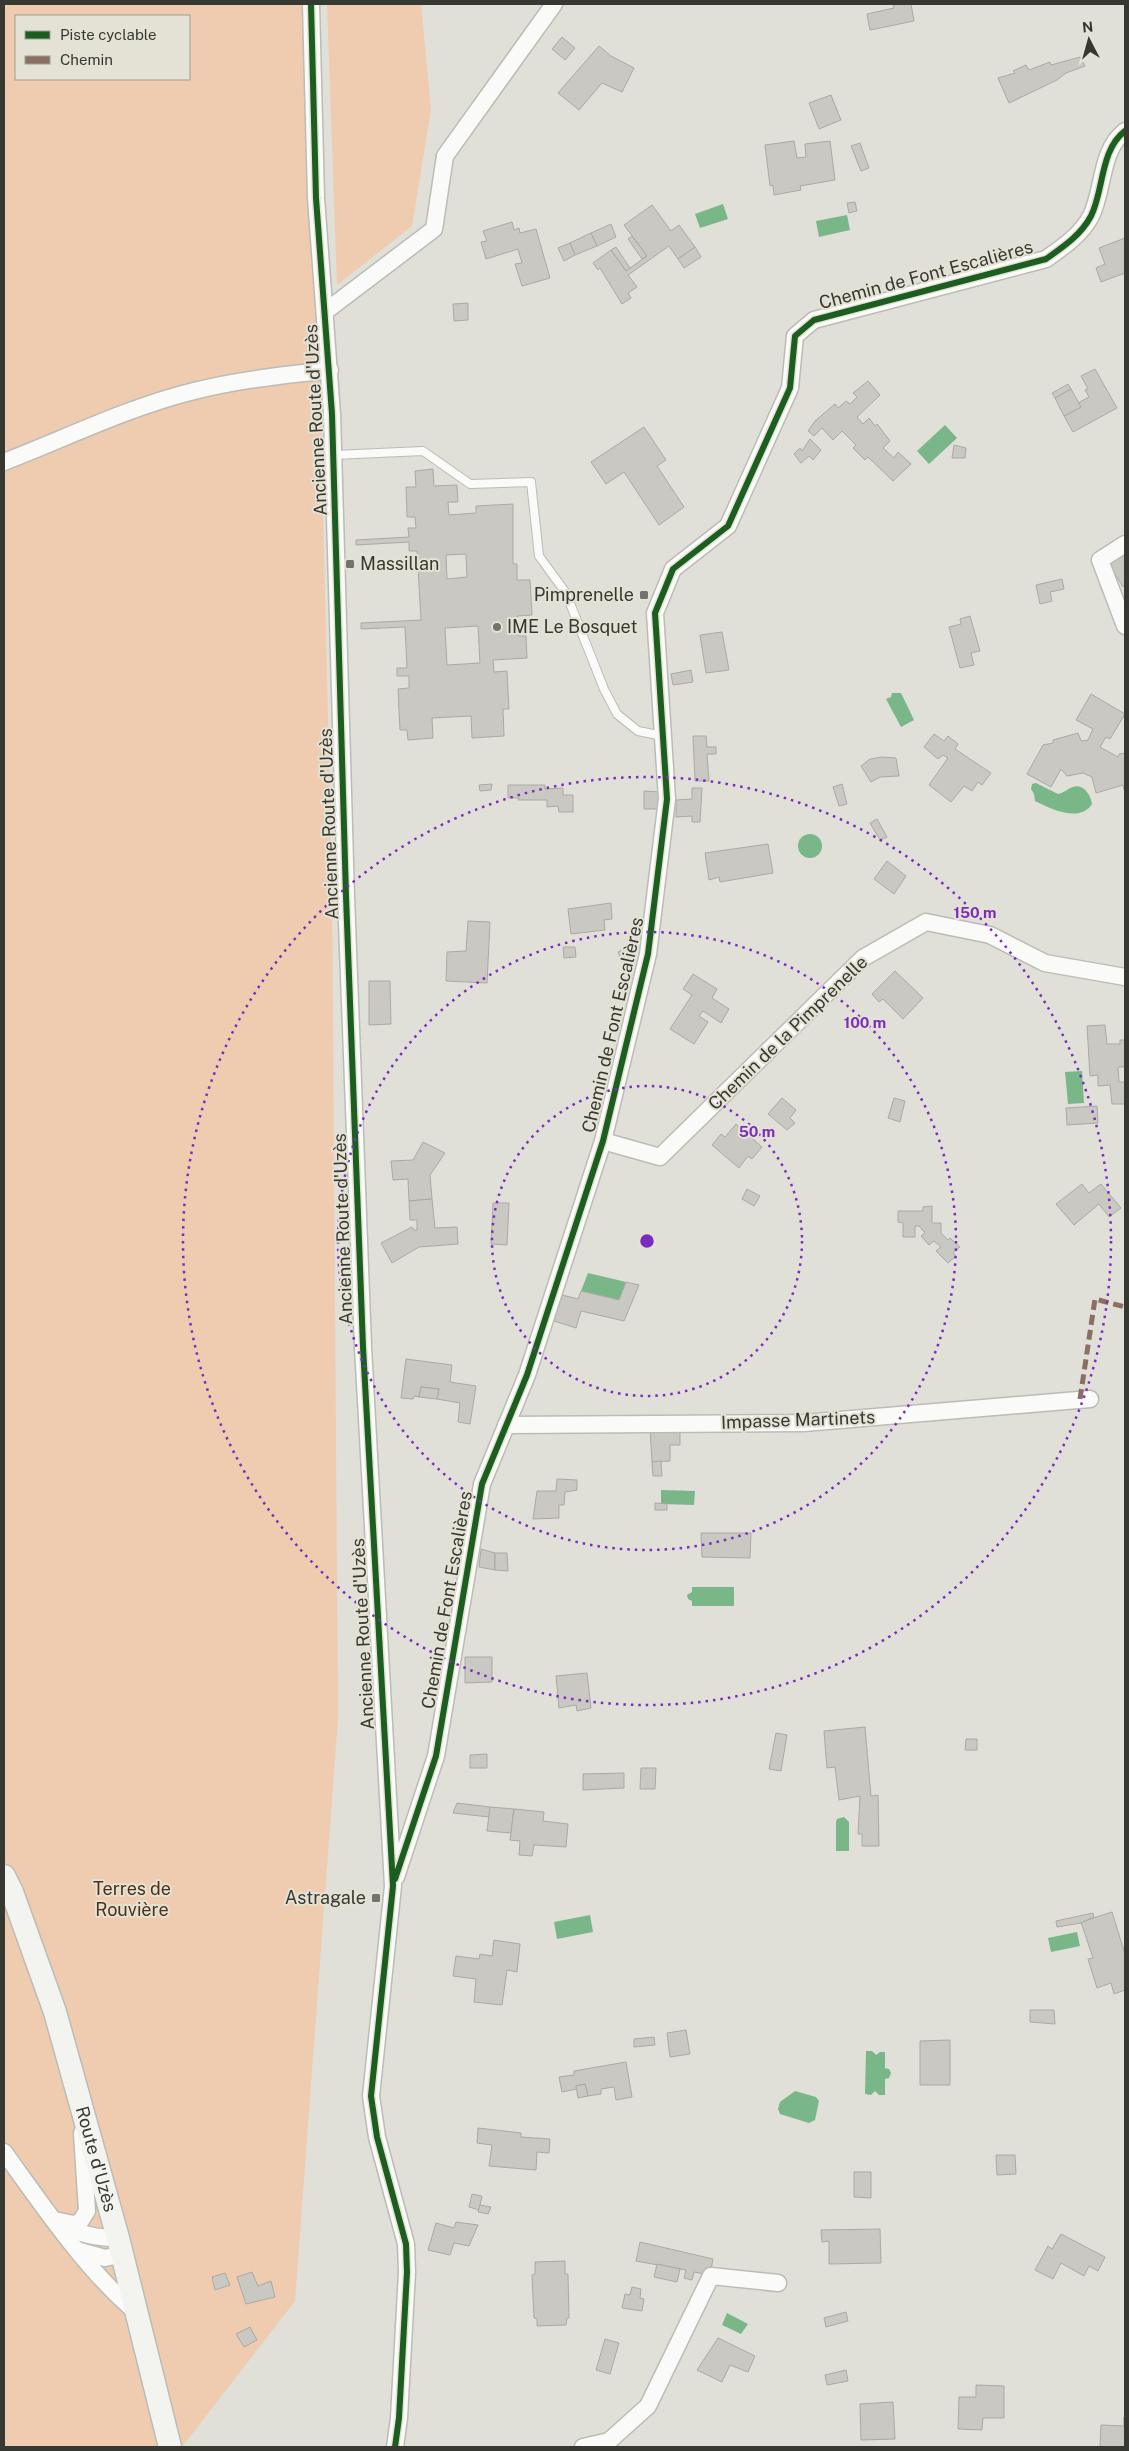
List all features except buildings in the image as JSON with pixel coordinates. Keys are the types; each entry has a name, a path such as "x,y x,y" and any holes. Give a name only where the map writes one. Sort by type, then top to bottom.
{"main road":[{"name":"Route d'Uzès","path":"4,1876 12,1892 55,2012 120,2246 170,2447"}],"street":[{"name":"Ancienne Route d'Uzès","path":"311,4 316,198 326,311 334,455 346,896 363,1347 393,1886 371,2096 377,2137 406,2244 407,2282 399,2418 395,2447"},
{"path":"326,311 434,229 445,156 554,4"},
{"name":"Chemin de Font Escalières","path":"393,1886 436,1756 482,1484 527,1375 603,1141 648,954 668,799 655,613 673,569 728,526 790,388 795,336 814,320 1046,259 1076,236 1090,218 1100,196 1107,157 1125,131"},
{"path":"4,462 147,405 194,391 262,378 330,370"},
{"path":"1125,544 1100,560 1125,626"},
{"name":"Chemin de la Pimprenelle","path":"603,1141 660,1157 863,958 926,922 990,935 1045,964 1125,977"},
{"name":"Impasse Martinets","path":"506,1425 804,1423 1090,1399"},
{"path":"54,2220 74,2224 80,2222 87,2211 81,2103"},
{"path":"4,2152 54,2220 113,2292 136,2312"},
{"path":"54,2220 80,2234 99,2238 120,2246"},
{"path":"80,2251 105,2258 120,2246"},
{"path":"583,2447 609,2441 648,2406 712,2276 778,2283"}],"lane":[{"path":"334,455 423,452 470,484 531,482 539,556 566,593 604,689 616,714 638,731 663,736"}],"green space":[{"name":"Terres de Rouvière","path":"4,4 311,4 332,891 338,1718 295,2301 182,2447 4,2447"},
{"path":"327,4 421,4 431,110 412,226 337,285"}],"shaded area":[{"path":"723,204 728,219 700,228 695,214"},
{"path":"847,215 850,230 819,237 816,221"},
{"path":"945,425 957,438 929,464 917,451"},
{"path":"892,693 901,693 914,720 901,727 886,699 891,697"},
{"path":"1036,783 1058,794 1077,786 1083,788 1090,797 1092,804 1087,810 1073,814 1049,808 1035,801 1031,789 1032,784"},
{"path":"810,834 818,838 822,846 818,854 810,858 802,854 798,846 802,838"},
{"path":"1082,1071 1084,1103 1068,1104 1065,1072"},
{"path":"588,1273 626,1282 619,1300 581,1291"},
{"path":"661,1490 695,1491 694,1505 661,1504"},
{"path":"692,1587 734,1587 734,1606 692,1606 692,1601 688,1599 687,1595 692,1592"},
{"path":"844,1817 849,1822 849,1851 836,1851 836,1822 837,1819"},
{"path":"590,1915 593,1932 557,1939 554,1922"},
{"path":"1077,1932 1080,1946 1051,1952 1048,1938"},
{"path":"866,2051 872,2051 876,2055 880,2052 885,2052 885,2068 889,2069 891,2073 889,2078 885,2079 885,2095 879,2095 875,2091 871,2095 865,2094"},
{"path":"795,2091 816,2097 819,2101 815,2120 809,2123 780,2114 778,2109 780,2102"},
{"path":"727,2313 748,2324 741,2334 722,2325"}],"marked path":[{"path":"1080,1399 1095,1299 1125,1307"}],"cycle path":[{"path":"311,4 316,198 332,414 346,896 363,1347 393,1886 371,2096 377,2137 406,2244 407,2272 399,2418 395,2447"},
{"path":"395,1879 436,1756 482,1484 527,1375 603,1141 648,954 667,799 655,613 673,569 728,526 790,388 795,336 814,320 1046,259 1071,240 1087,223 1095,206 1111,149 1125,131"}],"place":[{"name":"Massillan","path":"350,564"},
{"name":"Pimprenelle","path":"644,595"},
{"name":"IME Le Bosquet","path":"497,627"},
{"name":"Astragale","path":"376,1898"}]}
